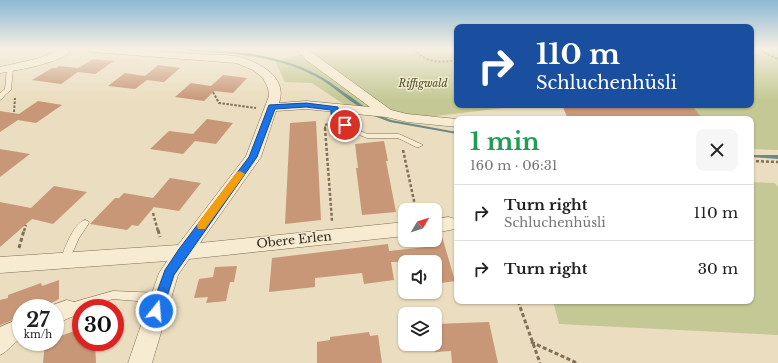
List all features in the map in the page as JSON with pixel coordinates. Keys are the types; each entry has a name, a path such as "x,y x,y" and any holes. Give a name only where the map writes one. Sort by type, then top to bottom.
{"street":[{"path":"5,69 19,66"},
{"path":"140,363 169,273 182,252 253,157 275,96 275,86 267,74 253,66"},
{"path":"321,66 386,113"},
{"path":"271,108 306,105 336,115 386,113 407,118 454,123"},
{"name":"Obere Erlen","path":"0,265 182,252 398,230"},
{"path":"0,344 6,335 12,332"}],"lane":[{"path":"0,98 2,94 8,90 5,69"},
{"path":"336,115 367,136 399,136 419,145"},
{"path":"64,260 75,236 84,222"},
{"path":"64,311 113,295 160,298"}],"path":[{"path":"213,92 219,103 271,108"},
{"path":"332,227 325,125 336,115"},
{"path":"399,136 414,203"},
{"path":"754,161 778,162"},
{"path":"153,213 161,240"},
{"path":"519,304 540,363"},
{"path":"531,341 577,363"}],"green space":[{"name":"Riffigwald","path":"277,66 454,66 454,108 504,108 427,117 345,105 312,83 285,82"},
{"path":"754,66 778,66 778,150 754,149 754,116 656,116 649,108 754,108"},
{"path":"754,182 775,183 778,187 778,335 559,324 554,304 754,304"}],"building":[{"path":"59,66 78,68 81,66 107,66 95,74 78,72 61,84 32,80 52,68"},
{"path":"157,66 180,68 164,82 147,80 135,89 108,86 125,73 145,76"},
{"path":"223,75 247,78 233,93 214,91 204,101 175,97 191,83 211,86"},
{"path":"38,101 62,105 36,123 18,120 0,132 0,111 19,114"},
{"path":"563,108 694,108 700,116 567,116"},
{"path":"207,119 233,123 216,144 195,141 183,154 150,149 169,131 193,134"},
{"path":"316,121 321,220 285,224 290,123"},
{"path":"384,141 388,161 386,161 396,212 362,215 356,168 358,168 355,144"},
{"path":"0,149 30,154 0,177"},
{"path":"170,178 201,183 179,211 154,207 138,226 132,225 127,230 90,224 115,198 119,198 124,193 153,198"},
{"path":"54,186 87,192 53,224 32,219 0,247 0,202 31,208"},
{"path":"442,236 454,281 442,283 442,255 398,255 398,262 391,262 394,280 364,284 362,273 315,278 315,287 269,292 272,258 388,244 389,251 426,247 442,247"},
{"path":"237,266 234,282 230,282 226,301 206,303 208,297 194,298 199,279 213,277 215,267"},
{"path":"59,280 59,299 12,299 12,320 0,325 0,300 8,298 8,295 41,283 42,286"},
{"path":"489,322 498,363 452,363 451,351 435,352 442,351 442,324"},
{"path":"72,332 72,351 95,351 96,363 43,363 44,351 64,351 64,335"},
{"path":"369,332 370,336 378,335 382,363 317,363 317,342 330,340 330,337"}],"waterway":[{"path":"295,66 316,75 364,108"},
{"path":"375,115 390,121 454,132"},
{"path":"754,156 778,157"}],"slow traffic":[{"path":"202,226 240,174"}],"route":[{"path":"156,311 169,273 182,252 253,157 272,107 306,105 335,108 335,116 338,121 345,125"}]}
